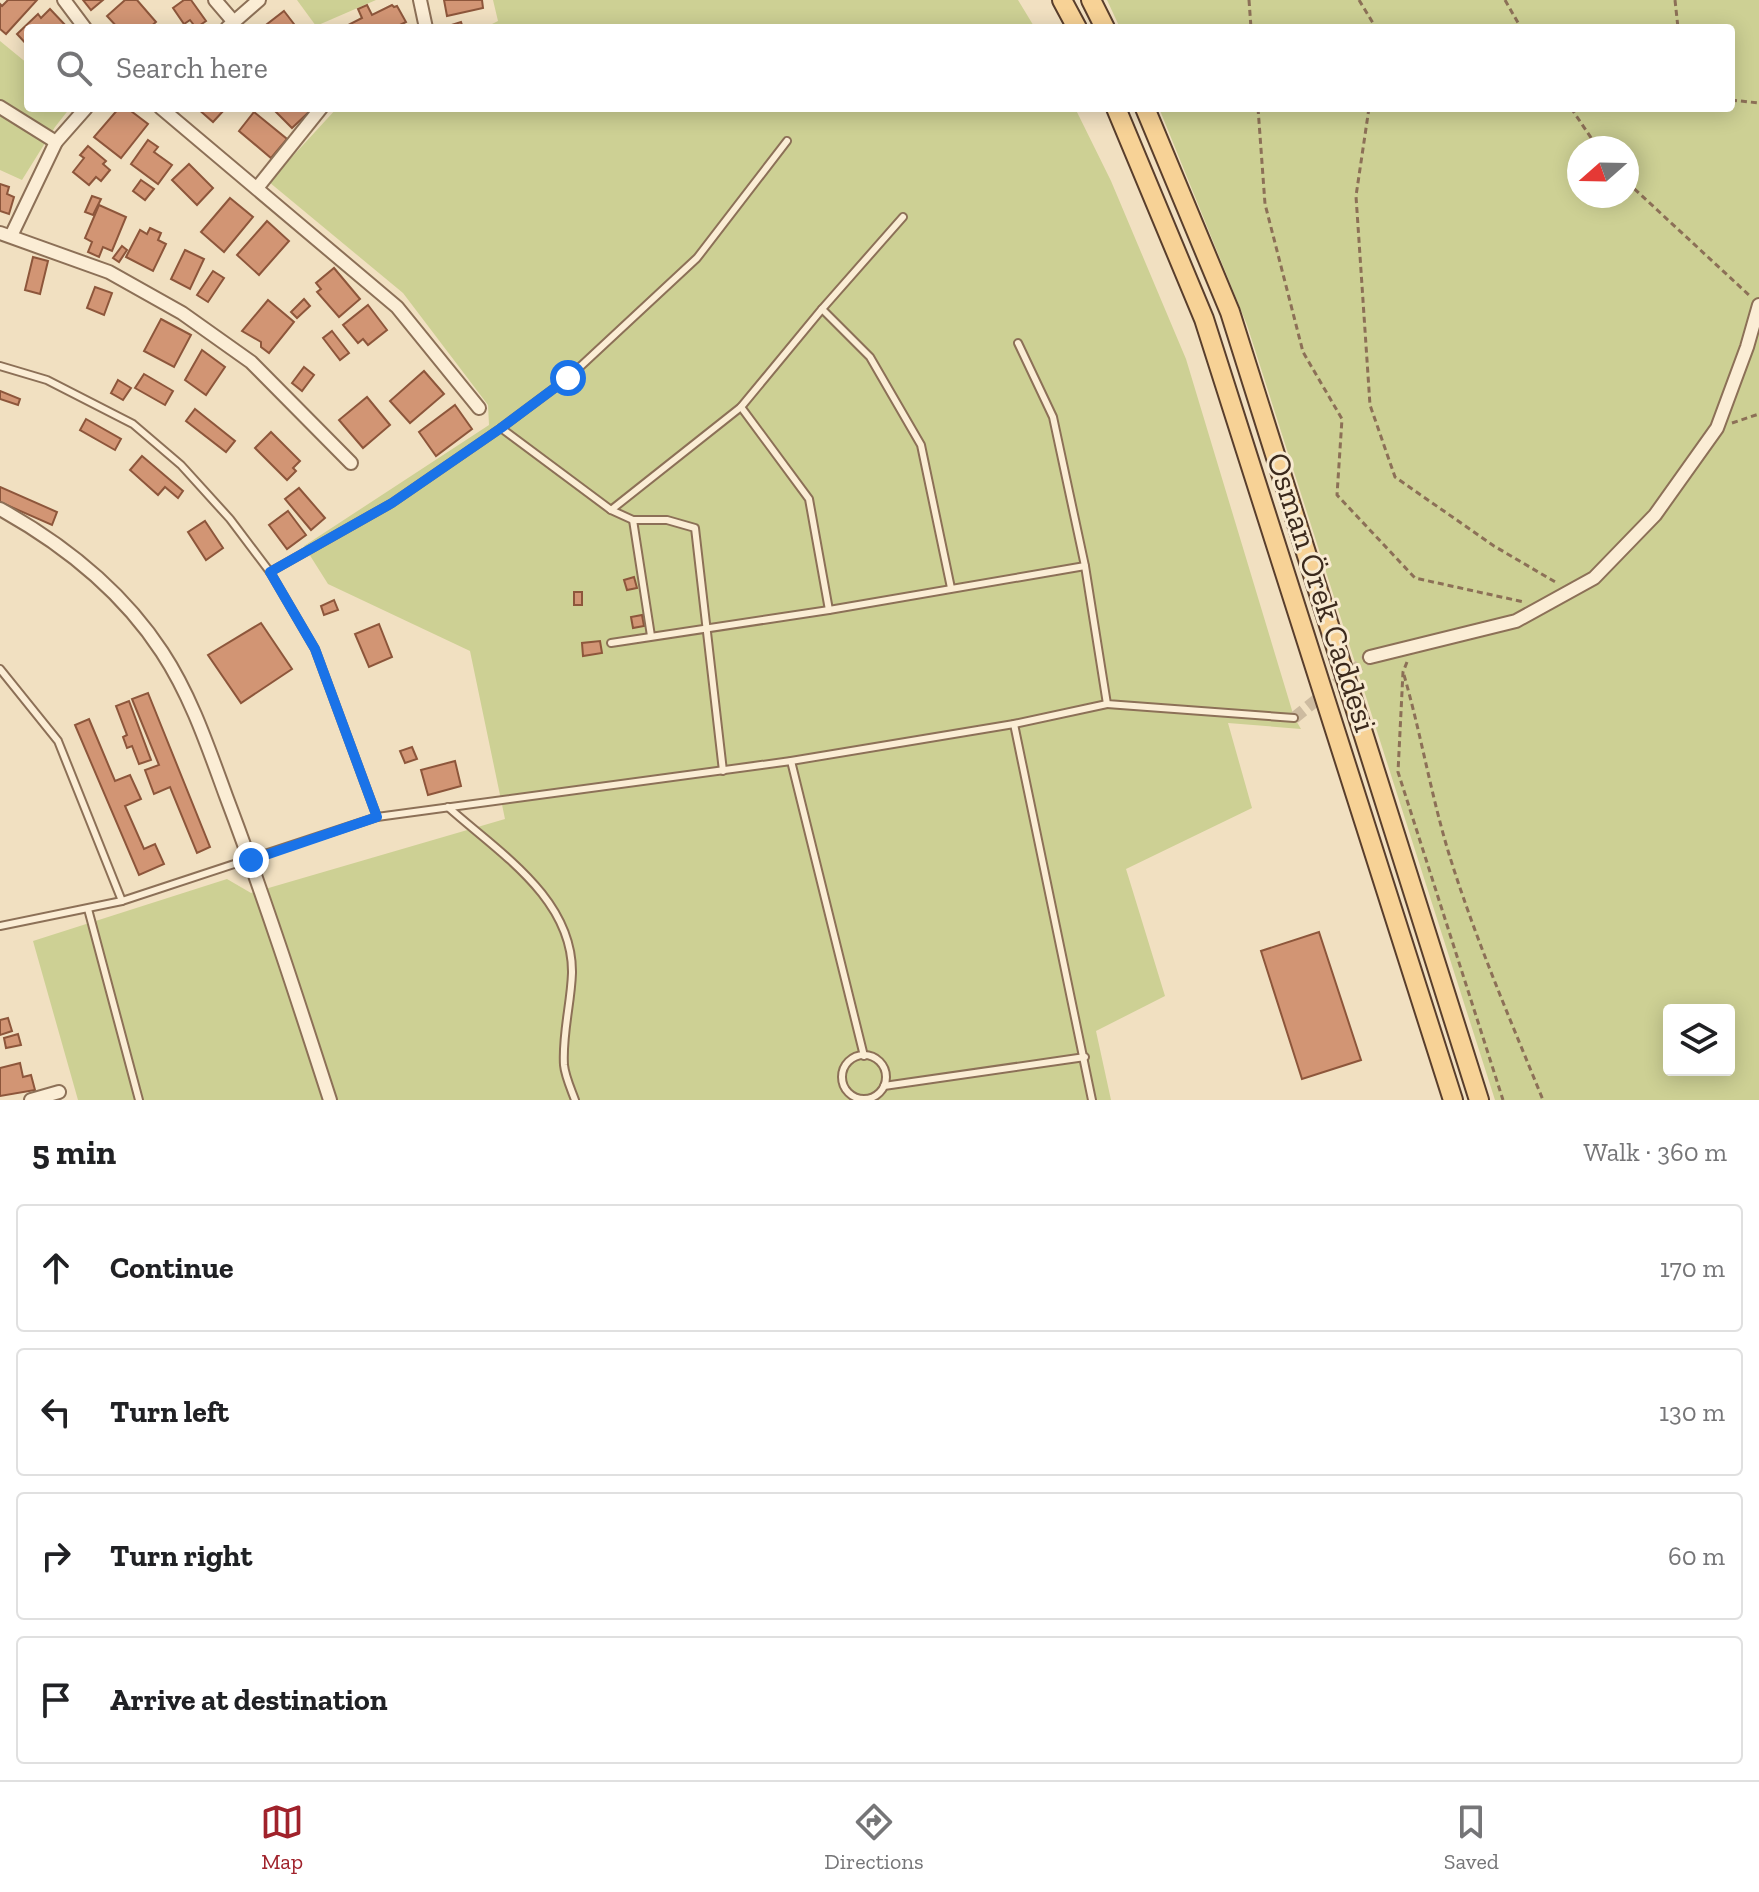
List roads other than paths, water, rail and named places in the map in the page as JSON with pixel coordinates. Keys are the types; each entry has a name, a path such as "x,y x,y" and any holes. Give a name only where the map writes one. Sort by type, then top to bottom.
{"main road":[{"path":"1062,0 1075,24"},
{"path":"1091,0 1103,24"},
{"name":"Osman Örek Caddesi","path":"1118,112 1204,319 1453,1100"},
{"name":"Osman Örek Caddesi","path":"1147,112 1230,312 1479,1100"}],"street":[{"path":"64,0 82,24"},
{"path":"215,0 229,24"},
{"path":"231,24 259,0"},
{"path":"420,0 425,24"},
{"path":"0,107 56,142"},
{"path":"82,112 56,142 6,235 109,272 182,313 251,362 351,463"},
{"path":"167,112 397,307 479,408"},
{"path":"257,188 318,112"},
{"path":"1370,657 1516,621 1594,578 1655,515 1717,428 1759,305"},
{"path":"0,509 59,546 93,573 118,597 162,651 196,717 251,860 330,1100"},
{"path":"31,1100 59,1092"}],"lane":[{"path":"270,572 392,503 568,378 697,258 787,141"},
{"path":"611,510 741,407 903,217"},
{"path":"822,309 870,357 921,445 951,588"},
{"path":"1018,343 1053,417 1085,566 1107,704"},
{"path":"0,366 47,380 133,424 191,476 230,519 270,572 315,649 377,817"},
{"path":"741,407 809,499 829,610"},
{"path":"501,428 611,510 633,520 667,520 695,528 723,771"},
{"path":"633,520 651,636"},
{"path":"611,643 1085,566"},
{"path":"0,669 58,741 122,901"},
{"path":"0,926 122,901 377,817 791,761 1014,724 1107,704 1294,718"},
{"path":"1014,724 1092,1100"},
{"path":"791,761 864,1056"},
{"path":"448,807 541,890 557,912 568,946 572,972 564,1068 575,1100"},
{"path":"88,909 139,1100"},
{"path":"872,1057 885,1072 884,1086 875,1097 868,1099 848,1092 843,1079 846,1065 851,1060 872,1057"},
{"path":"884,1086 1085,1057"}],"tunnel":[{"path":"1294,718 1370,657"}]}
